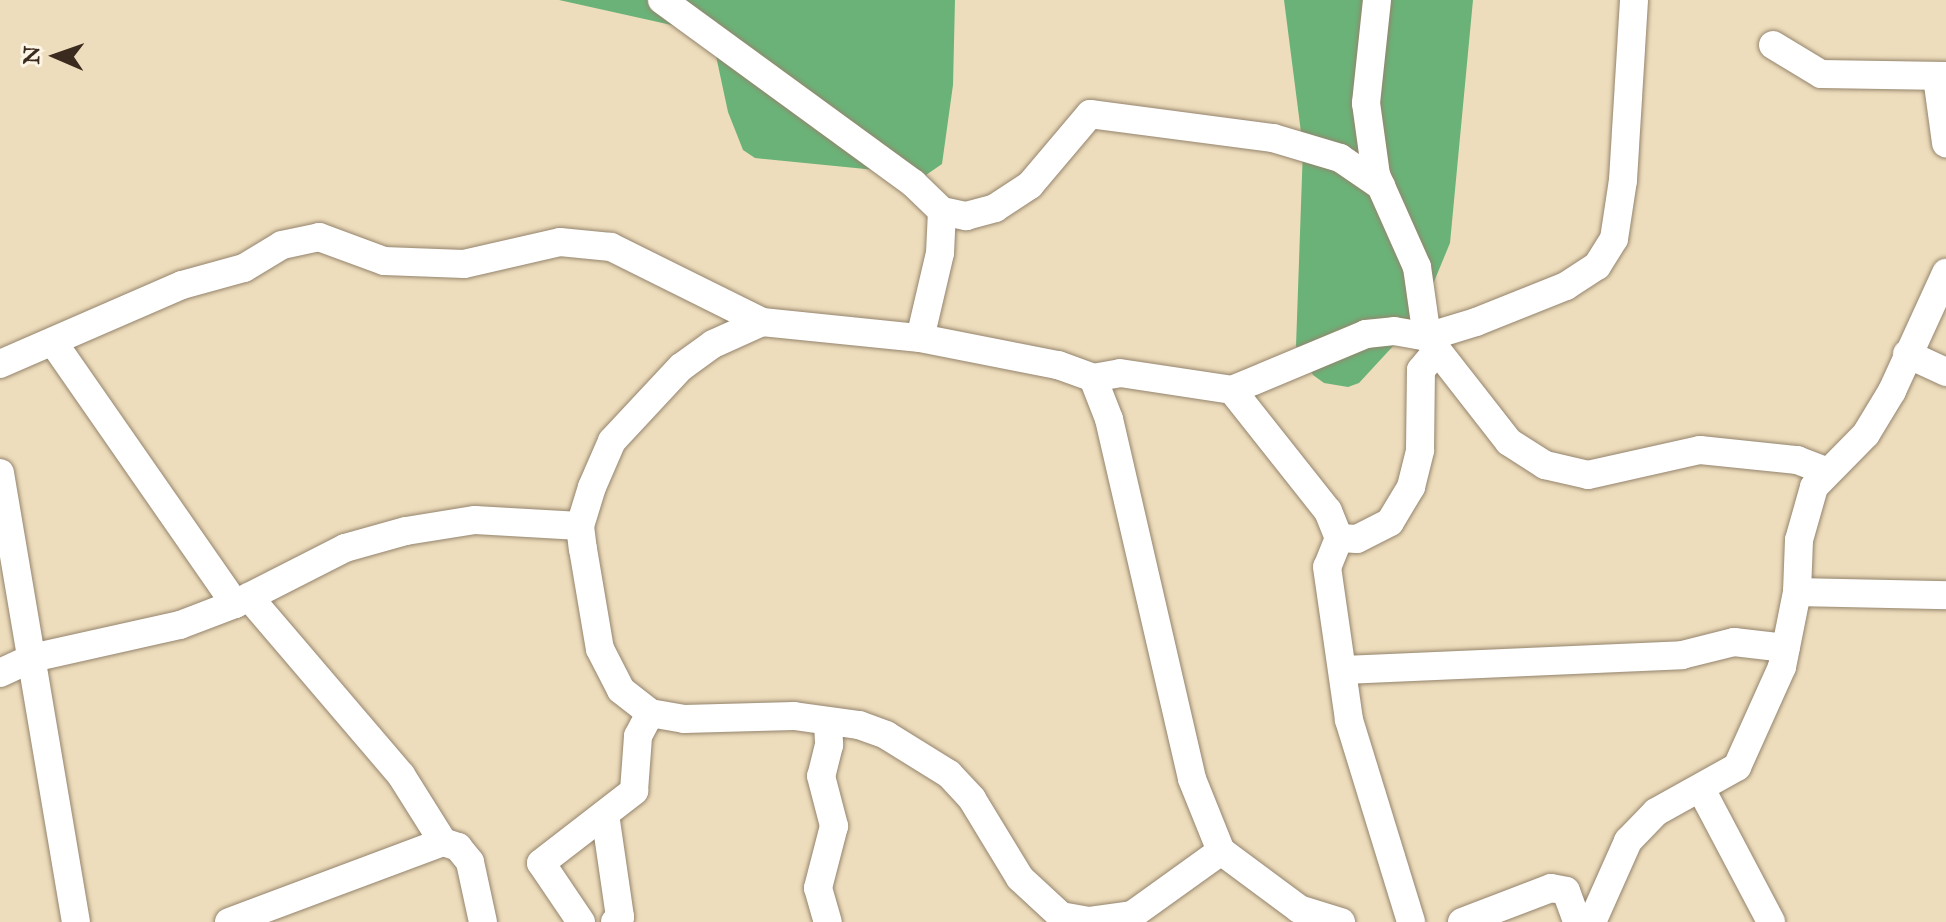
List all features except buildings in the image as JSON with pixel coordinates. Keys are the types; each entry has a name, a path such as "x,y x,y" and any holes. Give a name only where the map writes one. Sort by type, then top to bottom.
{"street":[{"path":"662,0 913,183 942,211 966,216 995,208 1030,185 1090,114 1273,138 1340,158 1381,186"},
{"path":"1377,0 1366,103 1381,186 1417,267 1432,344 1509,442 1545,465 1588,475 1700,450 1797,460 1825,471"},
{"path":"0,364 182,285 244,268 282,245 319,237 384,261 464,264 560,242 611,247 762,322 920,338 1058,365 1093,378 1120,373 1232,390 1366,334 1394,331 1432,344 1566,286 1597,266 1614,239 1634,0"},
{"path":"1773,45 1821,74 1942,76 1946,143"},
{"path":"920,338 940,253 942,211"},
{"path":"1592,922 1628,841 1656,812 1737,767 1766,711 1786,648 1797,592 1799,540 1814,487 1825,471 1866,434 1892,391 1946,273"},
{"path":"762,322 713,344 681,367 612,441 580,526 606,668 621,690 650,713 684,719 794,716 859,725 886,735 949,774 972,799 1020,878 1061,916 1088,921 1132,915 1221,851"},
{"path":"53,342 242,600 401,775 443,842"},
{"path":"1339,538 1357,539 1390,522 1411,487 1420,450 1421,370 1432,344"},
{"path":"1907,354 1946,372"},
{"path":"1093,378 1109,419 1192,779 1221,851 1299,909 1341,922"},
{"path":"1232,390 1328,511 1339,538 1327,567 1353,735 1411,922"},
{"path":"0,473 76,922"},
{"path":"0,673 32,658 180,625 242,600 345,548 406,531 475,520 580,526"},
{"path":"1797,592 1946,595"},
{"path":"1344,670 1682,655 1734,642 1786,648"},
{"path":"581,922 541,863 634,791 638,736 650,713"},
{"path":"828,723 829,745 821,776 834,826 818,888 828,922"},
{"path":"1701,789 1771,922"},
{"path":"605,814 620,917 615,922"},
{"path":"229,922 443,842 458,847 470,862 483,922"},
{"path":"1462,922 1551,888 1566,891 1577,922"}],"green space":[{"path":"559,0 955,0 953,85 942,164 926,175 755,158 743,150 728,112 713,42 694,30"},
{"path":"1284,0 1473,0 1450,243 1419,318 1359,383 1348,387 1324,383 1313,375 1296,346 1303,148"}]}
